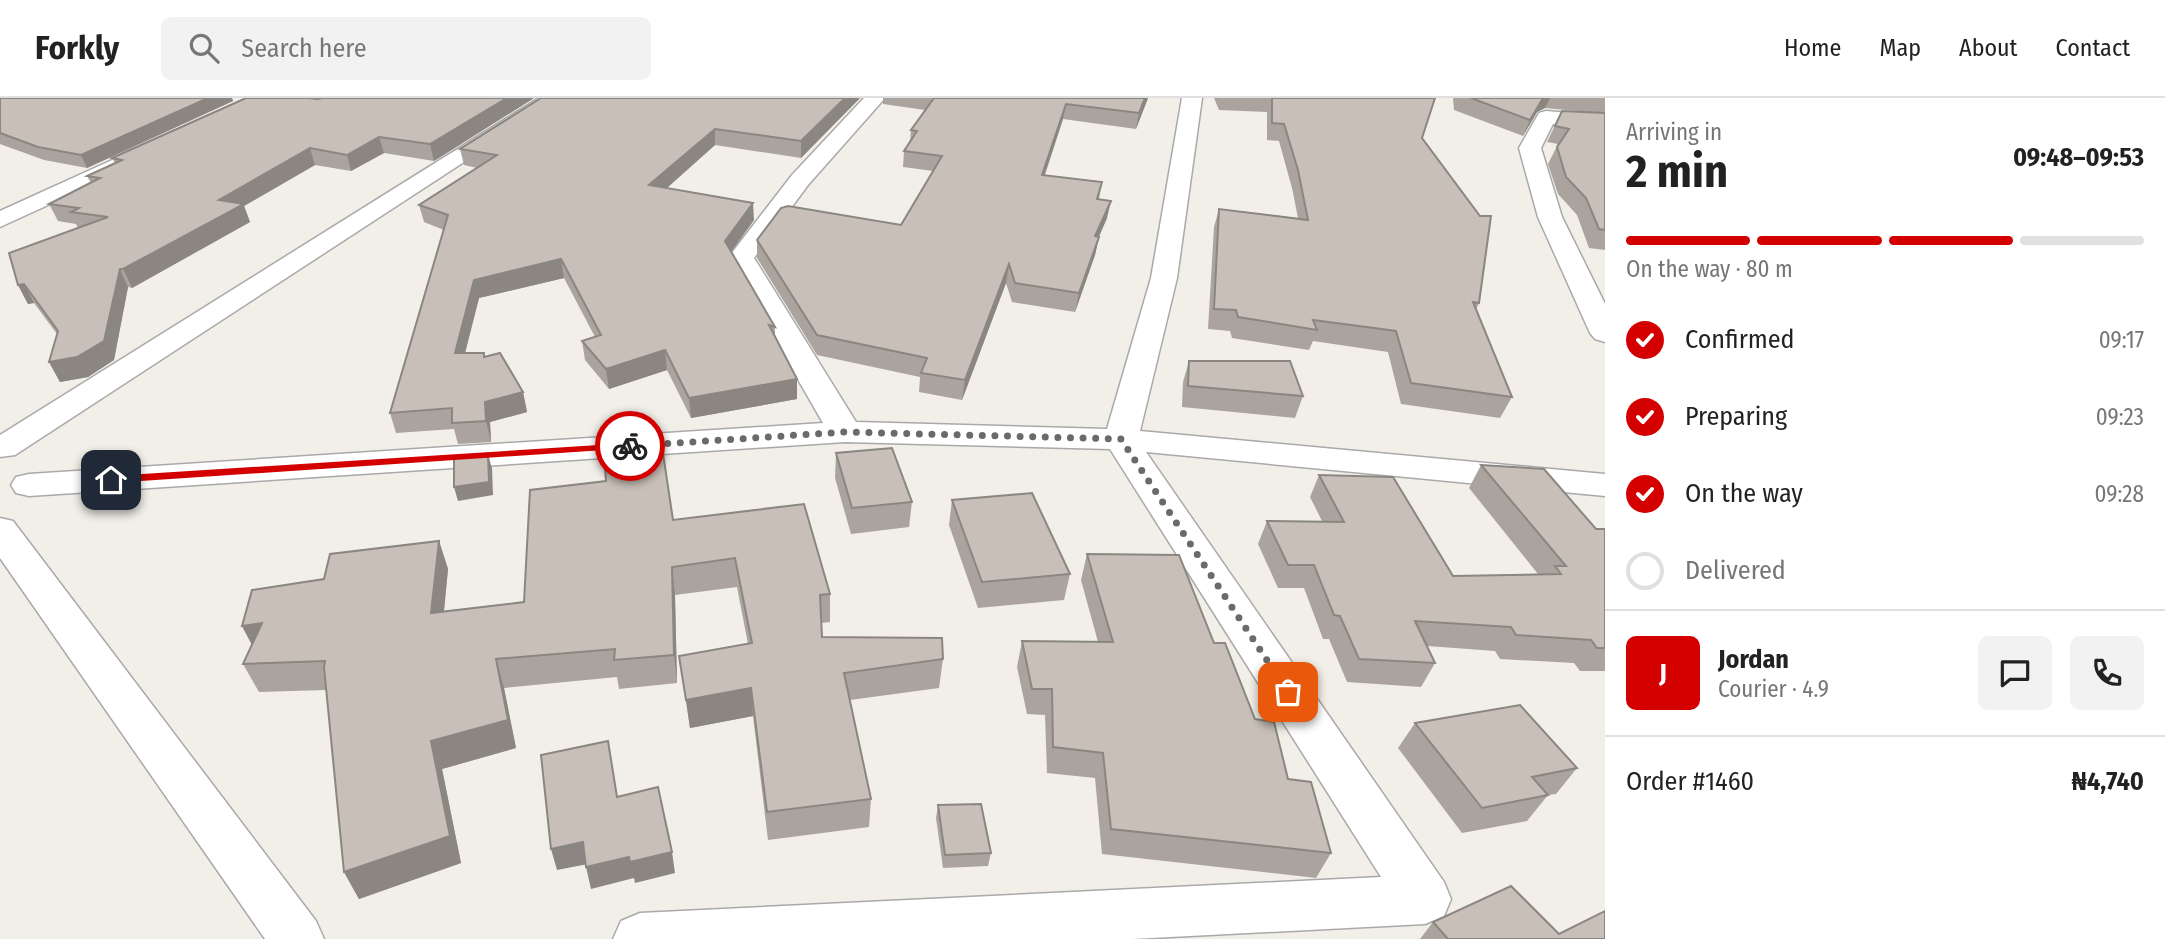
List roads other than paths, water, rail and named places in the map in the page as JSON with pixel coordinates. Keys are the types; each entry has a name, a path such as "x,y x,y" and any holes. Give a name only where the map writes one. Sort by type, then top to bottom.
{"street":[{"path":"29,485 27,462 1,448 552,98"},
{"path":"845,432 741,258 800,180 875,98"},
{"path":"640,939 1425,899 1121,439 1164,278 1192,98"},
{"path":"1605,122 1546,117 1530,148 1550,217 1605,333"},
{"path":"0,220 149,150"},
{"path":"0,511 29,485 845,432 1121,439 1605,485"},
{"path":"0,530 297,939"}]}
